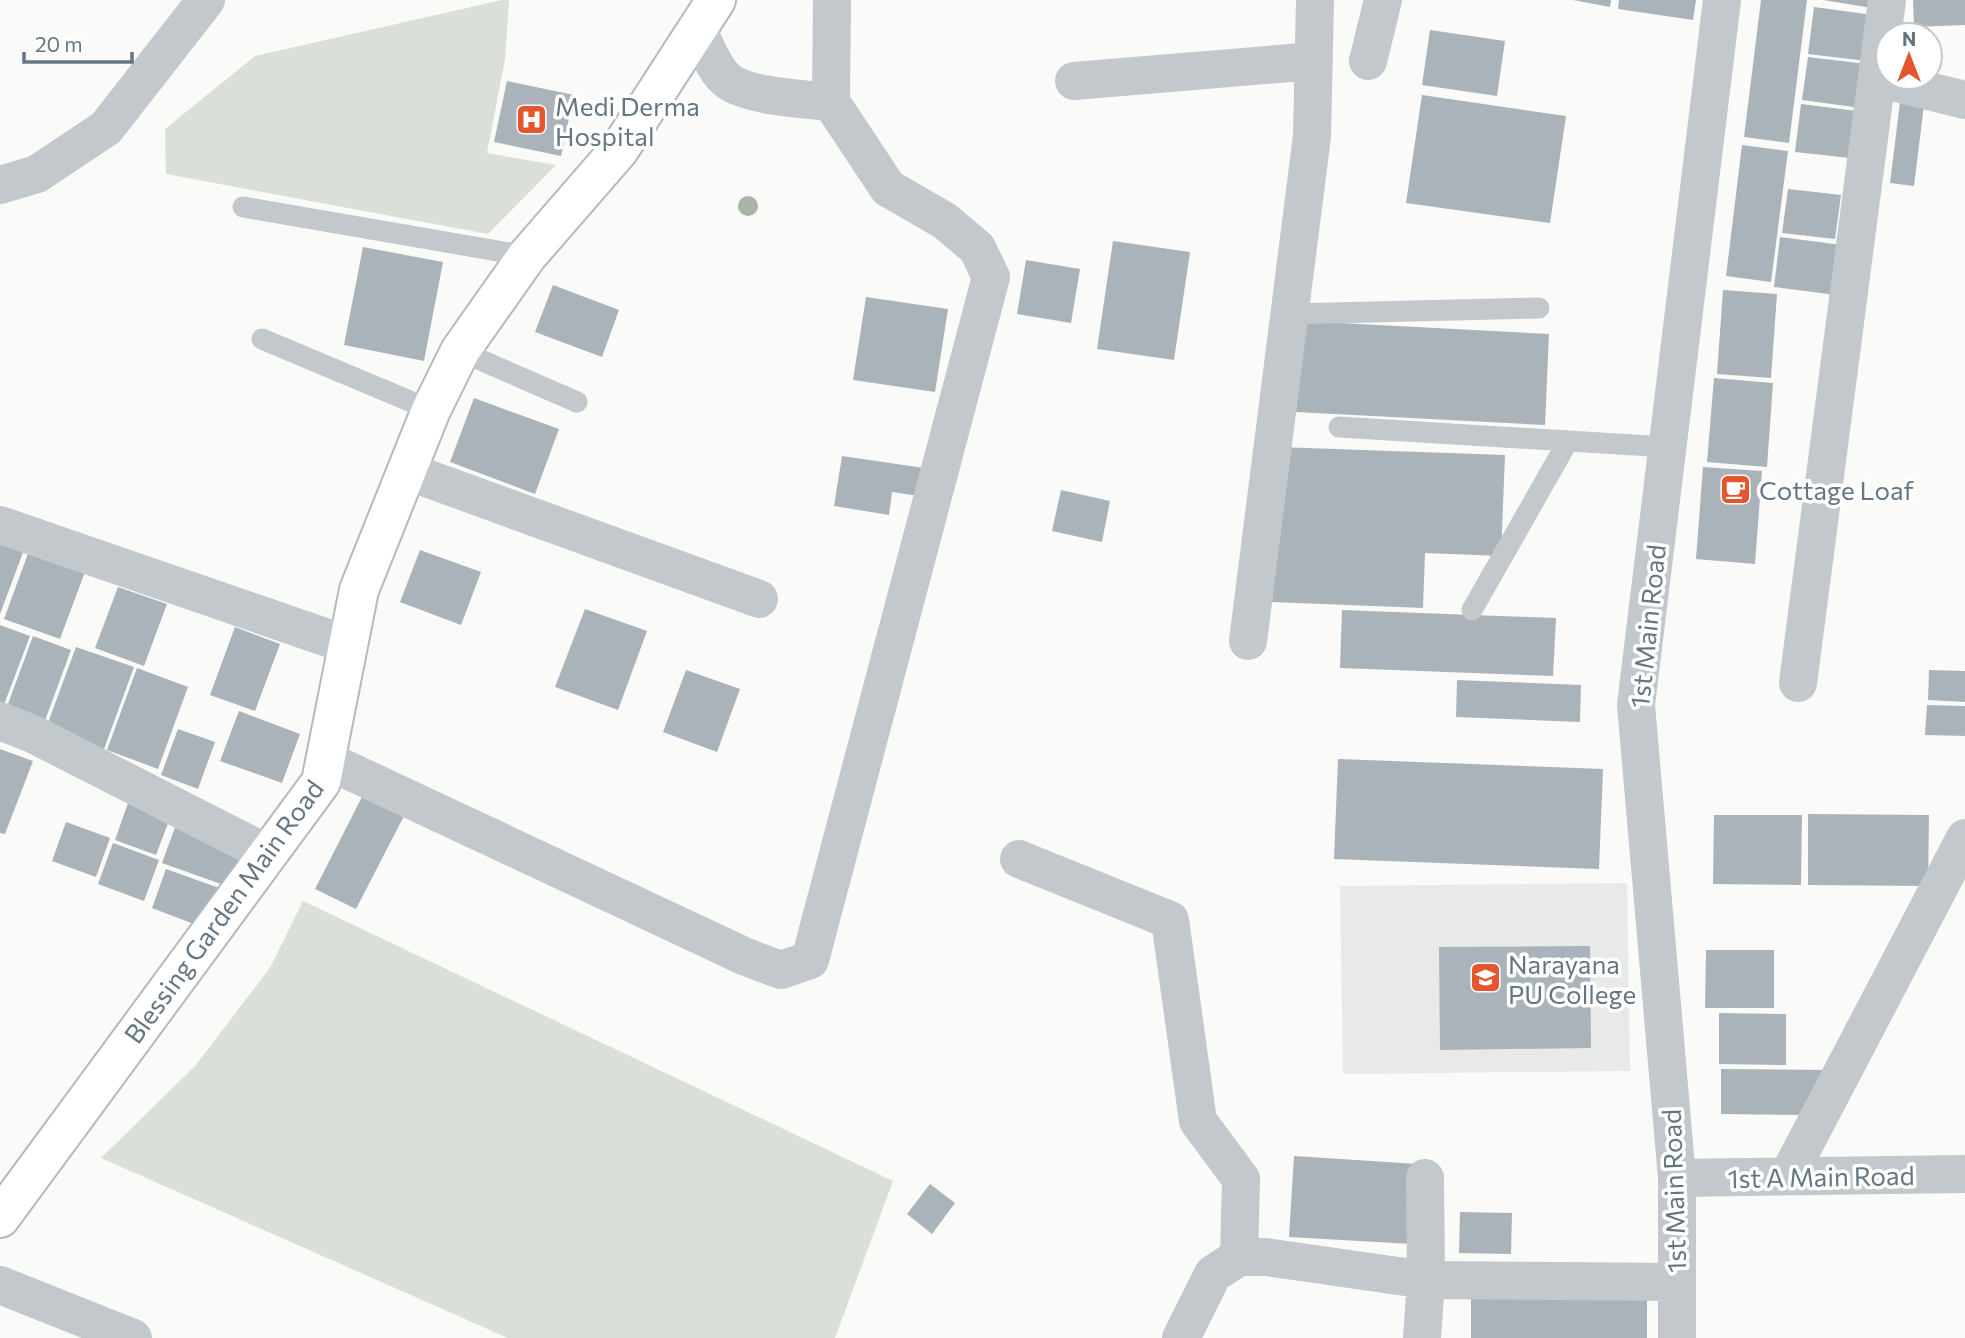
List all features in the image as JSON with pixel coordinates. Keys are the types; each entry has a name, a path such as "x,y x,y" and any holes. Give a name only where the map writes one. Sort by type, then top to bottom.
{"main road":[{"name":"Blessing Garden Main Road","path":"0,1218 321,782 359,590 430,410 460,351 527,256 620,150 706,14"}],"street":[{"path":"0,186 37,174 106,128 206,0"},
{"path":"326,760 746,957 781,970 810,960 991,277 976,248 956,230 888,188 831,102 832,0"},
{"path":"1248,641 1312,136 1315,0"},
{"path":"1368,61 1383,0"},
{"name":"1st Main Road","path":"1677,1338 1677,1178 1636,705 1722,0"},
{"path":"1884,21 1887,0"},
{"path":"706,14 718,70 730,82 760,93 831,102"},
{"path":"1074,81 1314,61"},
{"path":"1798,683 1875,91"},
{"path":"1929,91 1965,100"},
{"path":"407,471 759,599"},
{"path":"0,525 348,645"},
{"path":"0,722 33,734 268,854"},
{"path":"1788,1176 1965,838"},
{"path":"1019,859 1170,920 1198,1121 1241,1179 1239,1257"},
{"name":"1st A Main Road","path":"1677,1178 1965,1174"},
{"path":"1422,1338 1426,1280 1425,1178"},
{"path":"1181,1338 1213,1274 1239,1257 1266,1257 1426,1280 1677,1282"},
{"path":"0,1285 133,1338"}],"lane":[{"path":"243,207 527,256"},
{"path":"1289,314 1539,308"},
{"path":"262,339 430,410"},
{"path":"460,351 577,402"},
{"path":"1339,427 1667,447"},
{"path":"1472,610 1568,441"}],"shaded area":[{"path":"509,0 505,59 487,153 556,165 488,234 166,174 165,129 255,56"},
{"name":"Narayana PU College","path":"1627,883 1630,1071 1343,1074 1340,886"},
{"path":"303,901 893,1181 835,1338 508,1338 101,1158 195,1066 270,968"}],"building":[{"path":"1573,0 1611,0 1610,7"},
{"path":"1619,0 1696,0 1693,20 1618,9"},
{"path":"1761,0 1807,0 1789,143 1744,137"},
{"path":"1823,0 1873,0 1872,8"},
{"path":"1913,0 1965,0 1965,25 1944,26 1944,21 1914,21"},
{"path":"1814,7 1873,15 1867,61 1808,54"},
{"path":"1430,30 1505,41 1497,96 1422,85"},
{"path":"1808,57 1867,64 1861,108 1802,100"},
{"path":"507,81 574,95 561,156 494,142"},
{"path":"1422,95 1566,116 1550,223 1406,203"},
{"path":"1900,102 1924,105 1914,186 1890,183"},
{"path":"1801,104 1857,111 1850,158 1795,152"},
{"path":"1742,145 1788,151 1771,282 1726,276"},
{"path":"1788,189 1841,195 1835,239 1782,233"},
{"path":"1780,237 1842,245 1836,295 1774,287"},
{"path":"1113,241 1190,252 1174,360 1097,349"},
{"path":"363,247 443,262 424,361 344,345"},
{"path":"1026,260 1080,269 1071,323 1017,314"},
{"path":"553,285 619,310 602,357 535,332"},
{"path":"1723,290 1777,294 1771,378 1717,374"},
{"path":"866,297 948,309 935,392 853,380"},
{"path":"1302,321 1549,334 1545,425 1296,412"},
{"path":"1714,378 1773,383 1767,467 1707,462"},
{"path":"474,398 559,429 535,494 450,462"},
{"path":"1278,447 1505,455 1501,556 1425,553 1423,608 1272,602"},
{"path":"842,456 924,468 919,496 892,492 889,515 834,506"},
{"path":"1703,467 1762,471 1755,564 1696,559"},
{"path":"1061,490 1110,501 1102,542 1052,531"},
{"path":"0,538 25,547 0,614"},
{"path":"30,548 86,569 60,639 4,619"},
{"path":"420,550 481,572 461,625 400,602"},
{"path":"118,587 167,604 144,666 95,648"},
{"path":"585,609 647,631 618,710 555,687"},
{"path":"1342,610 1556,618 1553,676 1340,668"},
{"path":"0,625 30,636 2,710 0,709"},
{"path":"235,627 280,644 255,711 210,695"},
{"path":"33,636 71,650 43,726 5,712"},
{"path":"76,647 134,667 104,749 46,728"},
{"path":"137,668 188,687 158,769 107,750"},
{"path":"686,670 740,689 717,752 663,732"},
{"path":"1929,670 1965,671 1965,702 1928,700"},
{"path":"1457,680 1581,685 1580,722 1456,717"},
{"path":"1927,705 1965,706 1965,736 1925,735"},
{"path":"239,711 300,734 282,783 220,761"},
{"path":"178,729 215,742 198,789 161,775"},
{"path":"0,749 33,761 5,834 0,833"},
{"path":"1338,759 1603,769 1599,869 1334,859"},
{"path":"364,793 405,814 356,909 315,889"},
{"path":"128,803 170,818 156,855 115,840"},
{"path":"1808,814 1929,815 1928,886 1808,885"},
{"path":"1714,815 1802,815 1801,885 1713,884"},
{"path":"178,819 251,846 235,889 162,863"},
{"path":"66,822 110,838 96,877 52,861"},
{"path":"113,843 159,860 144,901 98,884"},
{"path":"166,869 222,889 207,929 152,908"},
{"path":"1590,946 1591,1048 1440,1050 1439,947"},
{"path":"1706,950 1774,950 1774,1008 1705,1008"},
{"path":"1719,1013 1786,1014 1786,1065 1719,1064"},
{"path":"1721,1069 1831,1070 1810,1115 1721,1114"},
{"path":"1294,1156 1418,1164 1412,1244 1289,1237"},
{"path":"930,1184 955,1203 932,1234 907,1214"},
{"path":"1460,1212 1512,1213 1511,1254 1459,1253"},
{"path":"1471,1298 1647,1298 1647,1338 1471,1338"}],"place":[{"name":"Medi Derma Hospital","path":"532,120"},
{"name":"Cottage Loaf","path":"1736,489"},
{"name":"Narayana PU College","path":"1485,978"}]}
